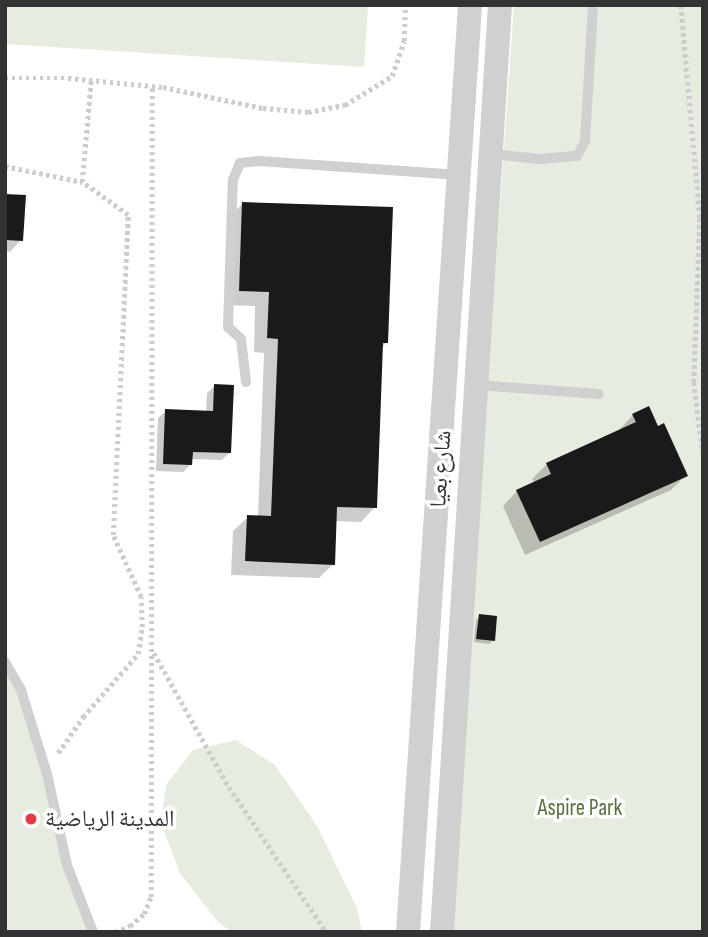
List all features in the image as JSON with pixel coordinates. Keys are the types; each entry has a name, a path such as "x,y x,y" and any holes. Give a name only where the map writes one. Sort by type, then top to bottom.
{"street":[{"name":"شارع بعيا","path":"408,932 447,383 470,5"},
{"name":"شارع بعيا","path":"442,932 500,5"},
{"path":"459,175 491,165"},
{"path":"447,383 478,385"}],"lane":[{"path":"491,165 577,156 585,141 593,5"},
{"path":"246,382 241,339 228,327 233,180 240,163 259,161 459,175"},
{"path":"478,385 599,394"},
{"path":"5,662 21,690 47,774 67,864 93,932"}],"path":[{"path":"5,78 91,80 152,86 263,108 308,111 345,105 392,76 404,41 404,5"},
{"path":"681,5 700,218 694,382 703,454"},
{"path":"82,182 91,80"},
{"path":"115,932 130,926 144,914 151,897 154,652 152,86"},
{"path":"5,166 82,182 128,215 113,535 141,597 142,627 138,654 83,718 47,774"},
{"path":"154,652 229,788 326,932"}],"green space":[{"path":"5,5 368,5 364,67 5,44"},
{"name":"Aspire Park","path":"514,5 703,5 703,932 449,932"},
{"name":"المدينة الرياضية","path":"5,662 21,690 67,865 93,932 5,932"},
{"path":"236,740 275,765 317,826 357,908 362,932 232,932 217,921 180,873 161,824 166,785 193,750"}],"building":[{"path":"5,194 26,195 23,241 5,240"},
{"path":"242,202 393,207 388,343 383,343 377,508 337,507 335,565 245,561 247,515 271,516 278,339 267,338 269,292 239,291"},
{"path":"214,384 234,385 231,453 193,452 192,465 163,464 165,409 213,411"},
{"path":"649,406 658,426 664,423 688,476 540,542 516,490 551,474 546,463 636,422 632,414"},
{"path":"479,614 497,616 495,641 476,639"}],"place":[{"name":"المدينة الرياضية","path":"31,819"}]}
